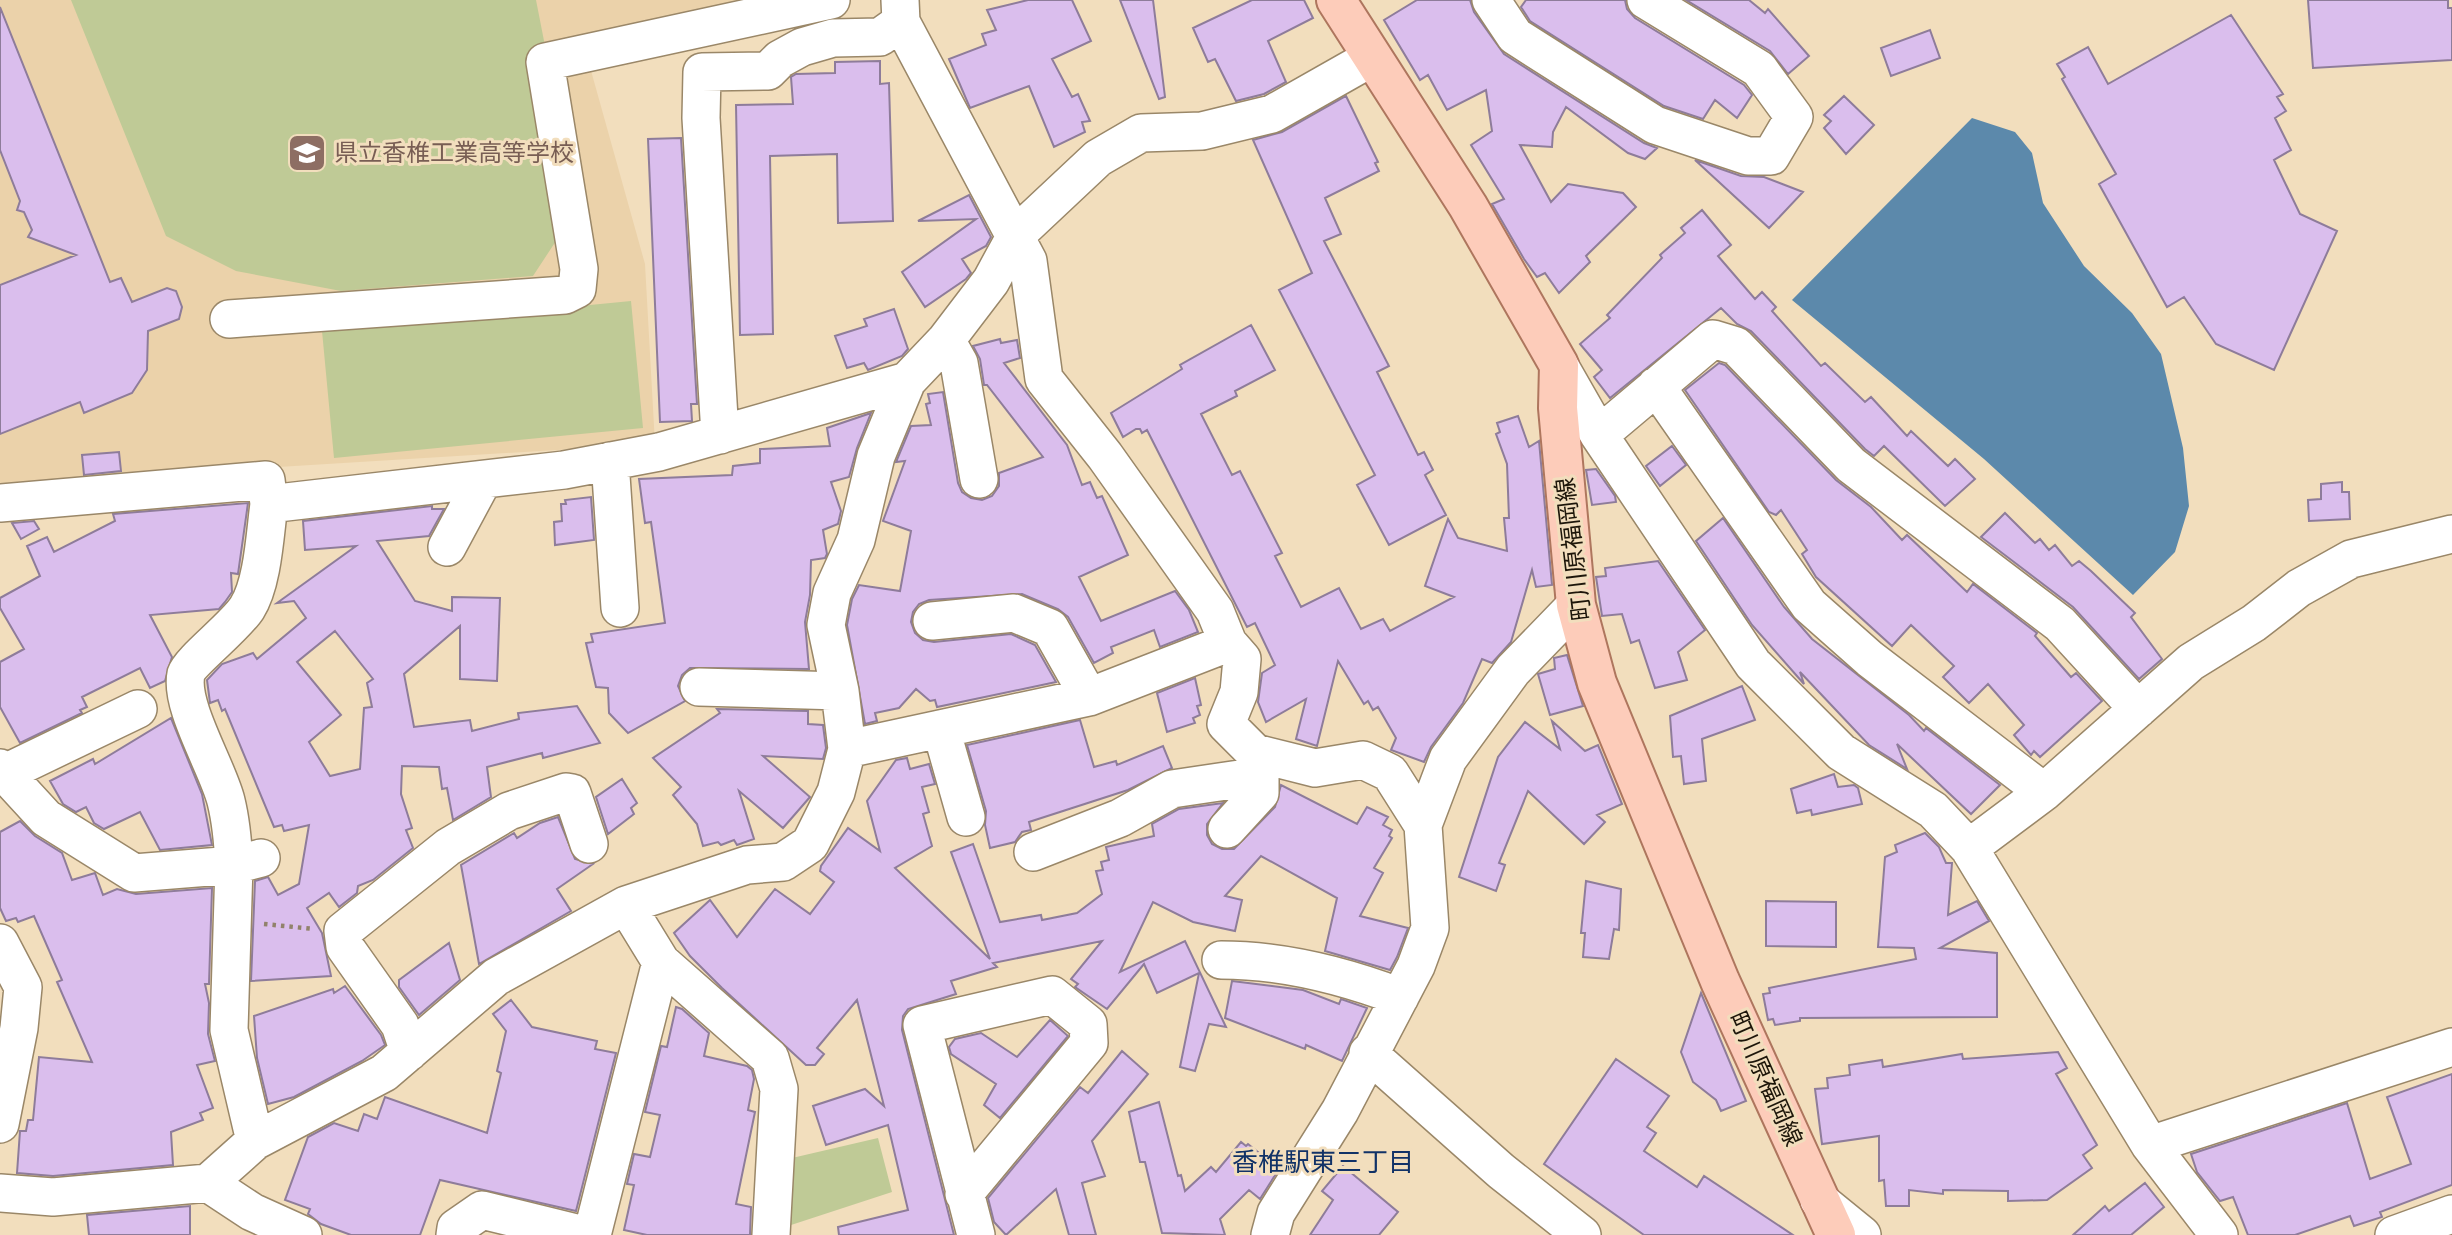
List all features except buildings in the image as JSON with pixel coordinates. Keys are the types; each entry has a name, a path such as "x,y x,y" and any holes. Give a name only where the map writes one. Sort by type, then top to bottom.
{"main road":[{"path":"1336,0 1468,206 1559,365"},
{"name":"町川原福岡線","path":"1559,365 1558,408 1576,605 1597,684 1720,981 1836,1235"}],"street":[{"path":"229,319 565,295 577,289 579,269 545,62 831,0"},
{"path":"1490,0 1515,36 1655,125 1748,156 1771,156 1794,117 1759,69 1646,0"},
{"path":"720,435 703,159 702,72 768,71 780,59 802,47 833,38 880,37 900,11 1017,234 1028,261 1044,379 1105,456 1215,611 1228,643 1242,659 1239,692 1226,723 1255,753 1263,766 1260,793 1227,829"},
{"path":"0,1193 53,1197 208,1183 255,1141 383,1073 496,977 626,905 747,865 783,862 810,844 836,792 847,749 840,691 826,625 832,593 856,540 876,456 908,381 946,340 991,281 1017,234 1098,158 1141,133 1202,131 1272,114 1371,58"},
{"path":"1599,435 1713,339 1737,346 1851,465 2060,624 2138,709"},
{"path":"946,340 959,363 979,478"},
{"path":"1559,365 1599,435 1753,664 1841,752 1933,810 1969,848 2150,1145 2219,1235"},
{"path":"269,504 483,480 610,461 720,435 908,381"},
{"path":"1656,386 1809,605 1870,659 2044,792"},
{"path":"610,461 620,608"},
{"path":"0,503 266,480 269,504 263,556 249,606 229,632 198,657 186,673 187,697 247,862 233,921 229,1030 255,1141"},
{"path":"447,547 483,480"},
{"path":"1969,848 2044,792 2191,662 2254,623 2299,588 2351,559 2452,534"},
{"path":"1270,1235 1276,1213 1340,1111 1368,1053 1416,966 1430,928 1423,825 1448,759 1513,670 1576,605"},
{"path":"932,621 1014,612 1050,628 1089,697"},
{"path":"847,749 1089,697 1228,643"},
{"path":"699,687 840,691"},
{"path":"138,709 2,771 46,818 134,873 247,862"},
{"path":"941,729 967,817"},
{"path":"1033,852 1120,818 1172,789 1263,766 1315,768 1363,760 1390,773 1423,825"},
{"path":"409,1052 400,1025 345,947 343,931 448,847 509,811 566,792 572,793 589,844"},
{"path":"626,905 661,962 770,1058 779,1089 771,1235"},
{"path":"0,943 23,987 19,1028 0,1125"},
{"path":"1221,960 1266,960 1352,979 1400,997"},
{"path":"592,1235 661,962"},
{"path":"964,1194 1089,1043 1088,1024 1052,995 922,1026 964,1194 976,1235"},
{"path":"2150,1145 2452,1048"},
{"path":"1368,1053 1500,1171 1581,1235"},
{"path":"208,1183 251,1212 303,1235"},
{"path":"1819,1200 1862,1235"},
{"path":"455,1235 456,1228 482,1210 584,1235"},
{"path":"2394,1235 2452,1214"}],"path":[{"path":"233,921 343,931"}],"shaded area":[{"name":"県立香椎工業高等学校","path":"0,0 776,0 583,42 645,264 655,444 0,484"}],"green space":[{"path":"71,0 536,0 577,209 533,276 341,291 236,271 166,236"},
{"path":"631,301 643,428 334,458 322,331"},
{"path":"878,1138 892,1192 788,1226 792,1158"}],"water":[{"path":"1972,118 2015,132 2032,153 2043,203 2084,266 2132,313 2161,354 2183,448 2189,506 2175,552 2133,595 1984,459 1792,300"}],"place":[{"name":"県立香椎工業高等学校","path":"307,153"}],"district":[{"name":"香椎駅東三丁目","path":"1323,1162"}]}
